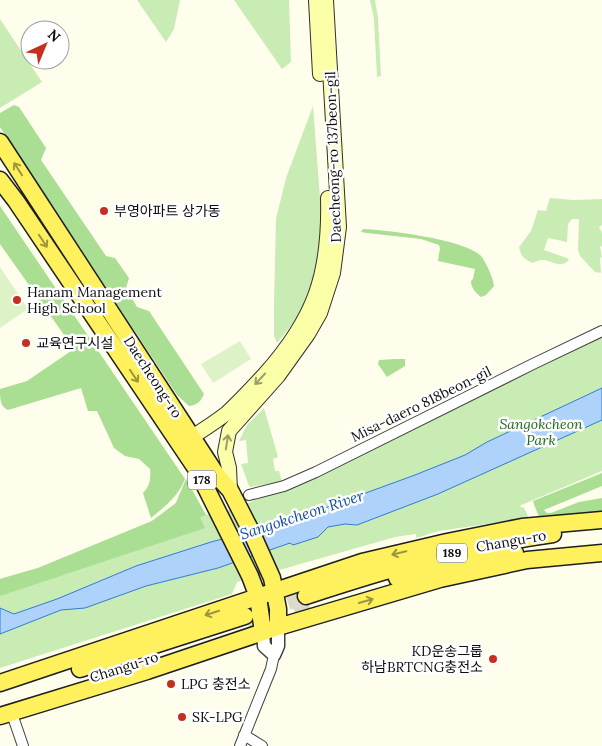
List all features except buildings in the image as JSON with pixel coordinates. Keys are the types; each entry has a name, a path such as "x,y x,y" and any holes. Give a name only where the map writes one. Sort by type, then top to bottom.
{"main road":[{"name":"Daecheong-ro 137beon-gil","path":"187,441 228,412 283,353 300,330 321,278 328,244 329,220 316,0"},
{"name":"Daecheong-ro 137beon-gil","path":"230,490 229,468 225,452 229,431 278,376 308,334 320,312 333,273 339,227 326,0"},
{"name":"Daecheong-ro","path":"0,142 187,441 197,470 250,576 258,597"},
{"name":"Daecheong-ro","path":"0,180 187,441 230,490 266,566 275,590"},
{"path":"0,683 362,562 522,527 602,520"},
{"name":"Changu-ro","path":"602,528 538,536 427,558 308,602 458,562 547,548 602,543"},
{"path":"4,712 259,626 440,579 527,560 602,553"},
{"name":"178","path":"259,626 275,590"},
{"name":"178","path":"258,597 259,626"},
{"name":"Changu-ro","path":"0,694 259,626"}],"street":[{"name":"Misa-daero 818beon-gil","path":"249,495 284,486 316,472 602,331"},
{"path":"240,746 274,655 264,646 259,626"},
{"path":"4,712 23,746"},
{"path":"244,736 262,746"}],"green space":[{"path":"137,0 180,0 174,29 166,42"},
{"path":"234,0 289,0 291,62 282,69"},
{"path":"370,0 375,0 378,18 381,76 377,77 374,19"},
{"path":"0,19 20,49 20,70 34,70 42,82 0,108"},
{"path":"14,105 19,107 46,148 41,160 106,256 115,258 129,278 126,288 137,307 149,311 204,394 197,404 189,406 177,395 0,127 0,113"},
{"path":"313,106 324,250 309,304 277,343 274,336 276,219 286,178"},
{"path":"550,198 573,200 602,199 602,225 599,227 602,233 602,246 600,247 602,257 600,258 601,273 595,272 580,256 578,250 579,219 572,219 568,224 567,242 548,238 544,250 567,258 569,260 565,263 559,264 541,260 533,263 522,255 519,247 531,231 538,210 546,211"},
{"path":"0,206 185,479 175,496 151,518 143,493 150,482 150,469 139,459 125,456 114,448 97,411 88,411 81,388 8,410 2,404 0,389 27,381 74,349 0,244"},
{"path":"363,229 424,236 471,249 480,255 484,261 491,274 494,286 486,295 481,297 471,284 475,269 438,261 439,245 421,239 361,232"},
{"path":"0,267 28,309 0,328"},
{"name":"Sangokcheon Park","path":"602,336 602,471 519,506 524,508 529,518 439,531 416,538 416,534 395,537 237,582 232,594 0,668 0,579 38,568 152,521 176,503 186,479 206,515 233,509 283,489"},
{"path":"240,341 251,359 213,383 201,364"},
{"path":"405,359 405,366 387,377 378,364 379,360"},
{"path":"264,408 278,457 273,459 275,471 279,471 282,481 251,487 241,464 248,463 246,440 239,441 247,425"},
{"path":"602,473 602,486 544,510 547,513 551,513 579,502 602,498 602,513 540,520 533,501"},
{"path":"186,479 206,515 200,517 205,528 0,596 0,579 38,568 152,521 176,503"}],"water":[{"path":"602,388 602,420 438,494 357,525 345,524 328,527 318,537 293,545 290,543 218,568 146,586 85,608 61,610 0,634 0,608 14,614 57,599 136,566 211,542 260,529 275,522 284,522 284,519 293,517 293,515 297,517 311,513 415,475 465,455 487,442"}],"tunnel":[{"path":"265,610 306,596"},
{"path":"249,627 310,607"}],"place":[{"name":"부영아파트 상가동","path":"104,211"},
{"name":"Hanam Management High School","path":"17,300"},
{"name":"교육연구시설","path":"26,343"},
{"name":"KD운송그룹 하남BRTCNG충전소","path":"493,659"},
{"name":"LPG 충전소","path":"171,684"},
{"name":"SK-LPG","path":"182,717"}],"water label":[{"name":"Sangokcheon River","path":"302,515"}]}
